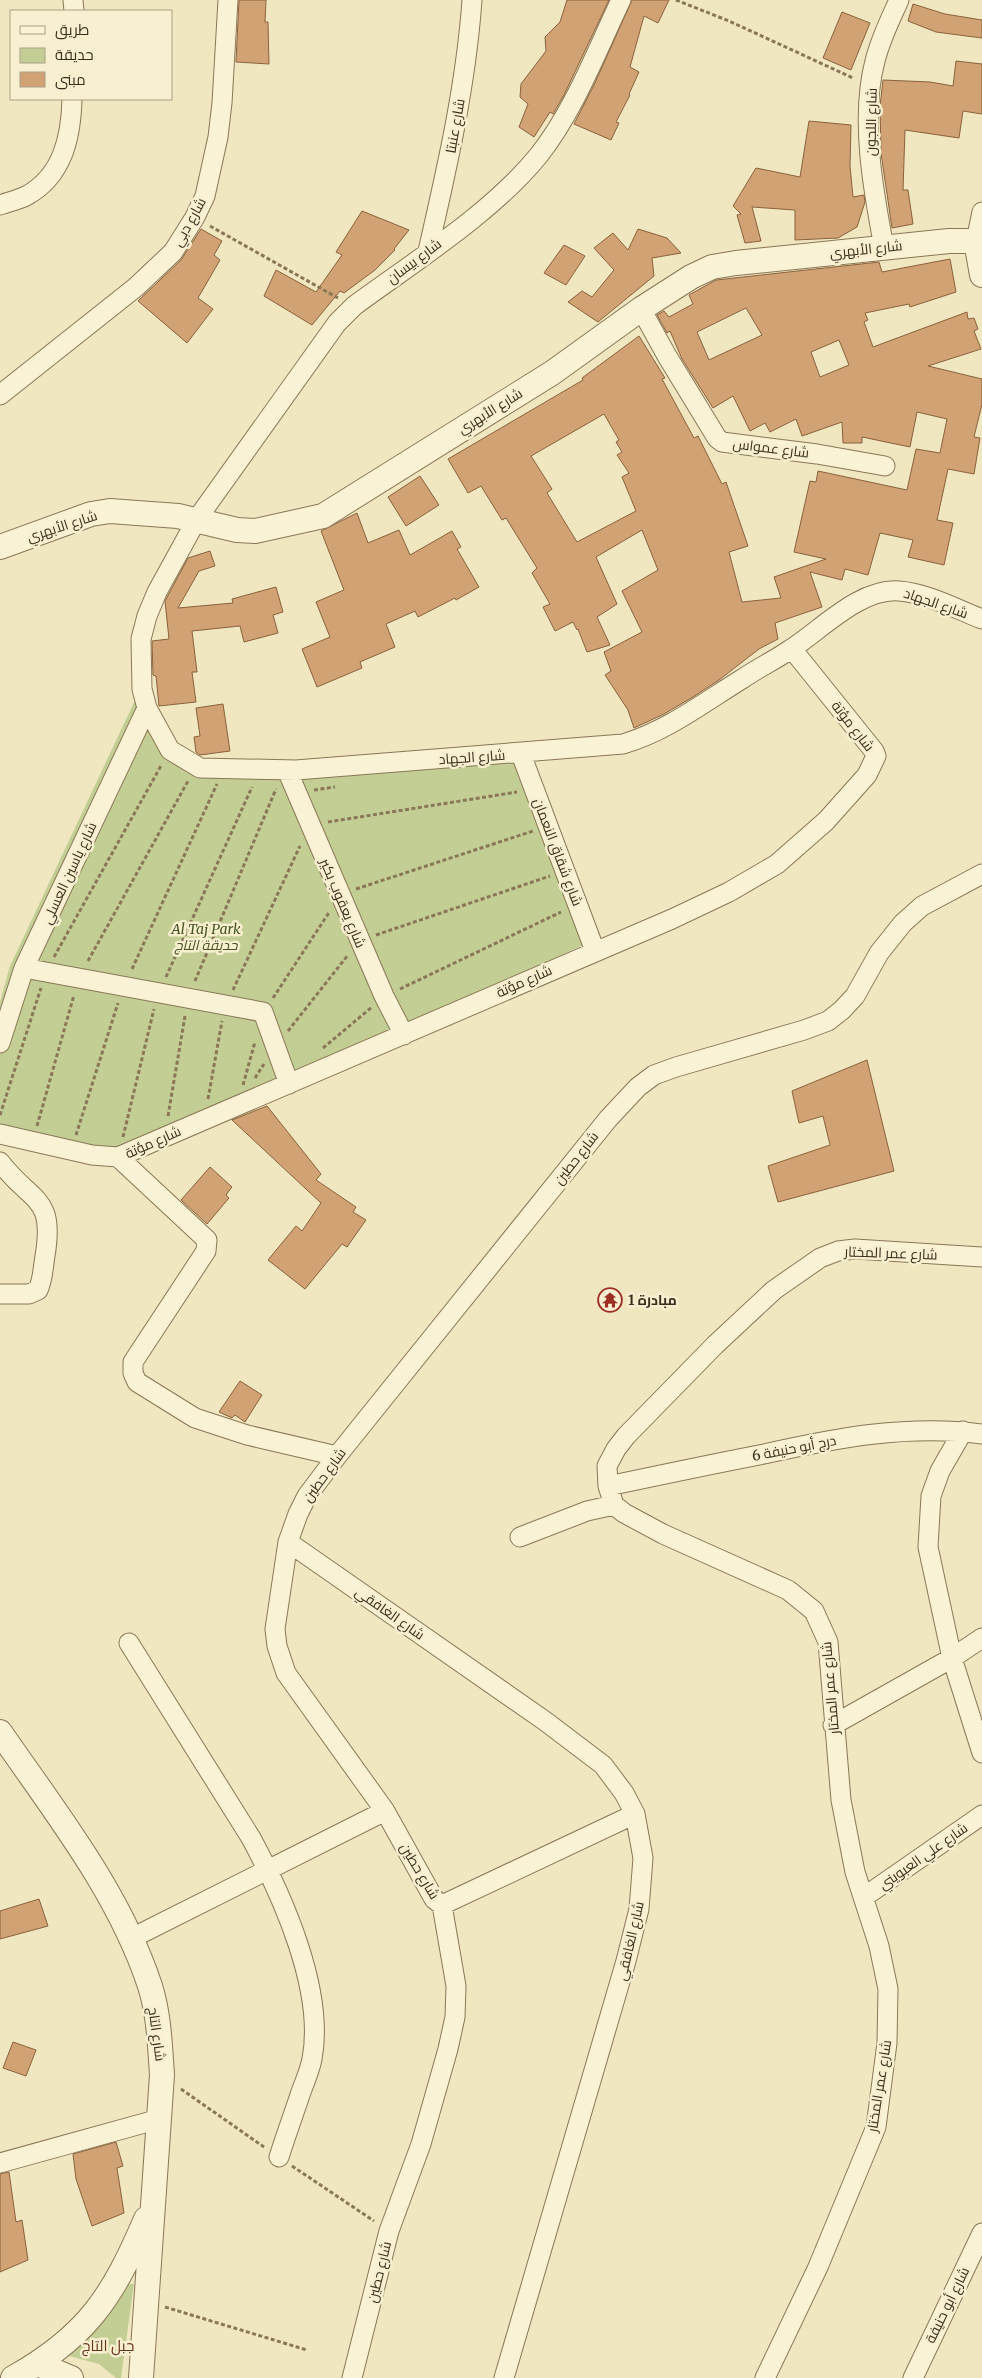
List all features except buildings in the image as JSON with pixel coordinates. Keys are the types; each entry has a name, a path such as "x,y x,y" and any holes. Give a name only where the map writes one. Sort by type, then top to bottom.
{"street":[{"name":"شارع دبي","path":"0,395 136,287 173,252 195,217 205,196 218,137 222,103 228,0"},
{"name":"شارع عنبتا","path":"428,251 450,154 468,52 472,0"},
{"name":"شارع بيسان","path":"197,520 337,323 354,306 492,204 539,154 558,127 621,0"},
{"name":"شارع اللجون","path":"884,247 869,155 870,87 875,61 898,0"},
{"path":"0,205 26,196 42,184 54,171 65,150 71,123 72,100"},
{"path":"982,212 976,241 982,275"},
{"name":"شارع الأبهري","path":"0,547 91,514 110,511 137,511 197,520 237,530 256,531 323,516 552,373 642,308 691,277 712,267 884,247 949,241 976,241"},
{"name":"شارع عمواس","path":"642,308 667,356 717,438 728,444 816,454 885,466"},
{"name":"شارع الجهاد","path":"197,520 157,592 147,616 141,639 140,665 142,689 146,708 170,750 196,766 224,770 285,770 521,754 623,744 647,737 683,717 792,649 836,614 877,593 899,591 920,595 982,619"},
{"name":"شارع مؤتة","path":"0,1134 109,1158 118,1157 404,1035 729,892 777,864 826,821 867,775 874,764 876,756 874,751 792,649"},
{"name":"شارع ياسين العسلي","path":"0,1043 24,968 146,708"},
{"name":"شارع شقاق النعمان","path":"521,754 595,951"},
{"name":"شارع يعقوب بكير","path":"285,770 384,996 404,1035"},
{"name":"شارع حطين","path":"352,2378 390,2231 421,2144 448,2049 455,2017 456,1986 442,1905 434,1899 385,1811 286,1673 275,1629 288,1542 298,1514 307,1496 336,1456 608,1118 638,1087 654,1075 676,1066 804,1030 828,1020 842,1010 855,996 879,953 903,923 922,906 982,874"},
{"path":"24,968 263,1012 289,1084"},
{"path":"118,1157 207,1240 206,1251 134,1362 133,1373 137,1382 195,1418 247,1435 336,1456"},
{"path":"0,1162 20,1186 44,1207 49,1226 38,1290 28,1294 0,1294"},
{"name":"شارع عمر المختار","path":"765,2378 818,2267 876,2127 886,2043 888,1988 880,1946 855,1872 841,1800 833,1725 828,1642 814,1611 788,1590 772,1581 663,1534 624,1514 614,1505 608,1486 608,1466 616,1448 626,1436 716,1345 774,1290 820,1258 838,1251 855,1249 982,1257"},
{"name":"درج أبو حنيفة 6","path":"608,1486 818,1442 887,1431 945,1429 982,1434"},
{"path":"963,1431 940,1471 931,1496 928,1547 952,1658 982,1753"},
{"path":"520,1537 587,1511 614,1505"},
{"name":"شارع الغافقي","path":"288,1542 545,1721 596,1759 603,1765 624,1793 635,1814 644,1858 640,1909 504,2378"},
{"path":"833,1725 952,1658 982,1638"},
{"path":"129,1643 251,1838 268,1870 299,1944 311,1998 315,2033 312,2060 278,2157"},
{"name":"شارع التاج","path":"0,1732 77,1845 116,1908 150,1987 159,2033 162,2076 152,2206 148,2302 141,2378"},
{"path":"130,1939 385,1811"},
{"path":"442,1905 635,1814"},
{"name":"شارع علي العبويني","path":"864,1897 982,1814"},
{"path":"0,2163 160,2120"},
{"path":"13,2378 38,2364 64,2345 84,2327 99,2309 114,2287 152,2206"},
{"name":"شارع أبو حنيفة","path":"913,2378 982,2233"},
{"path":"38,2364 71,2378"}],"path":[{"path":"676,0 729,21 870,87"},
{"path":"195,217 354,306"},
{"path":"0,1114 46,972 170,750"},
{"path":"32,1141 78,978 196,766"},
{"path":"72,1150 124,987 224,770"},
{"path":"118,1157 158,993 259,770"},
{"path":"165,1136 188,998 285,770"},
{"path":"204,1119 226,1005 310,825 534,789"},
{"path":"238,1105 263,1012 340,895 548,826"},
{"path":"238,1105 275,1047 360,940 565,871"},
{"path":"317,1054 384,996 578,904"},
{"path":"148,2302 307,2350"}],"green space":[{"name":"Al Taj Park حديقة التاج","path":"137,696 194,772 517,752 583,945 398,1031 115,1155 0,1125 0,1002 10,966"},
{"path":"129,2284 134,2284 121,2378 116,2378 99,2364 69,2356 97,2326"}],"place":[{"name":"مبادرة 1","path":"610,1300"}],"district":[{"name":"جبل التاج","path":"108,2346"}]}
